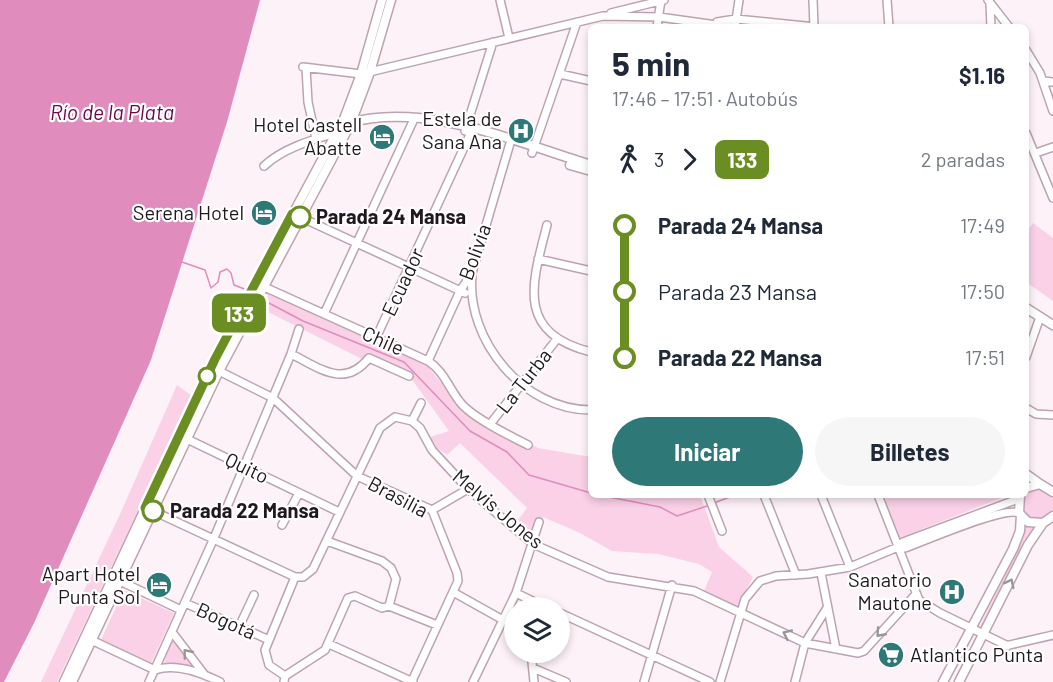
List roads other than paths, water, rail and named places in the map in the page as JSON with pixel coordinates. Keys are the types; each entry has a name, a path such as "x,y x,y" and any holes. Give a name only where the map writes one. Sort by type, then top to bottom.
{"main road":[{"path":"367,120 362,114 361,99 382,0"},
{"path":"331,142 344,126 391,0"},
{"path":"72,682 88,639 215,369 296,215 331,142 361,99"},
{"path":"344,126 367,120 413,121 469,130 588,170"},
{"path":"344,126 413,121"},
{"path":"533,150 588,164"},
{"path":"1029,311 1053,332"},
{"path":"1029,315 1053,325"},
{"path":"64,682 120,581 149,509 187,439 215,369"},
{"path":"1029,476 1053,492"},
{"path":"1029,487 1053,483"},
{"path":"944,682 1013,549 1020,531 1019,498"},
{"path":"1020,514 1028,522 1043,523"},
{"path":"959,682 1043,523 1053,516"}],"street":[{"path":"500,0 509,38"},
{"path":"316,139 308,102 305,68 365,73 662,0 657,24"},
{"path":"603,16 658,17 734,24 739,0"},
{"path":"813,0 814,24"},
{"path":"887,0 889,24"},
{"path":"989,0 991,24"},
{"path":"989,0 1007,24"},
{"path":"533,150 577,22"},
{"name":"Ecuador","path":"376,338 410,268 469,130 494,42"},
{"path":"1029,57 1043,81 1053,111"},
{"path":"560,75 588,80"},
{"path":"1043,81 1053,82"},
{"path":"324,314 413,121"},
{"path":"264,166 277,156 316,139 331,142"},
{"path":"1029,139 1053,198"},
{"name":"Bolivia","path":"428,361 460,291 472,273 511,143"},
{"path":"1036,153 1053,147"},
{"path":"296,215 470,295"},
{"path":"547,225 532,289 534,305 541,319 557,339 588,351"},
{"path":"538,259 588,270"},
{"path":"472,273 470,295 480,332 488,347 509,373 556,403 588,409"},
{"name":"Chile","path":"256,291 324,314 428,361 445,377 460,402 470,412 528,445"},
{"path":"1029,343 1039,320"},
{"path":"149,682 214,538 291,354 299,329"},
{"name":"La Turba","path":"491,423 557,339"},
{"path":"291,354 335,374 353,374 363,367 369,358 409,376"},
{"name":"Brasilia","path":"215,369 273,398 357,476 432,510 457,573 458,581 412,681"},
{"path":"149,509 295,577 303,577 313,569 385,422 402,417 412,421 420,403"},
{"path":"1029,410 1036,414 1053,415"},
{"name":"Melvis Jones","path":"412,421 420,428 432,450 468,489 533,544 608,577 672,585 694,591 805,643 858,653 864,651 915,595"},
{"name":"Quito","path":"187,439 339,512"},
{"path":"432,510 468,489"},
{"path":"282,525 299,493"},
{"path":"709,498 722,531"},
{"path":"765,498 795,575"},
{"path":"822,498 850,567"},
{"path":"879,498 915,595 923,603 982,637 1008,646 1053,635"},
{"path":"720,682 740,613 748,593 760,581 767,577 821,573 850,567 898,547 905,548 1017,498"},
{"path":"960,524 1009,510 1020,514"},
{"path":"473,682 516,593 538,522"},
{"path":"327,541 382,561 391,568 396,579 389,606"},
{"path":"821,573 836,649"},
{"path":"295,577 267,639 265,650 267,661 284,679 325,650 348,598 355,596 382,608 389,606 437,625"},
{"name":"Bogotá","path":"120,581 181,610"},
{"path":"644,682 672,585"},
{"path":"453,592 503,620"},
{"path":"516,593 524,597"},
{"path":"239,627 254,595"},
{"name":"Bogotá","path":"185,603 267,639"},
{"path":"795,682 805,643 827,608"},
{"path":"570,618 710,682"},
{"path":"172,632 204,674"},
{"path":"88,639 155,670 167,668 204,674 220,682"},
{"path":"328,644 412,681"},
{"path":"532,663 534,682"},
{"path":"533,668 566,682"}],"water":[{"name":"Río de la Plata","path":"0,0 260,0 227,122 151,360 34,623 4,682 0,682"}],"waterway":[{"path":"182,262 205,270 211,288 218,282 220,272 227,269 231,273 234,285 247,290"},
{"path":"267,302 303,321 404,362 470,431 507,452 529,475 588,492"},
{"path":"614,498 660,507 677,516 707,506"},
{"path":"714,503 727,498"}],"place":[{"name":"Estela de Sana Ana","path":"521,131"},
{"name":"Hotel Castell Abatte","path":"382,137"},
{"name":"Serena Hotel","path":"264,213"},
{"name":"Parada 24 Mansa","path":"300,217"},
{"name":"Parada 22 Mansa","path":"153,511"},
{"name":"Apart Hotel Punta Sol","path":"159,585"},
{"name":"Sanatorio Mautone","path":"952,592"},
{"name":"Atlantico Punta","path":"891,655"}]}
